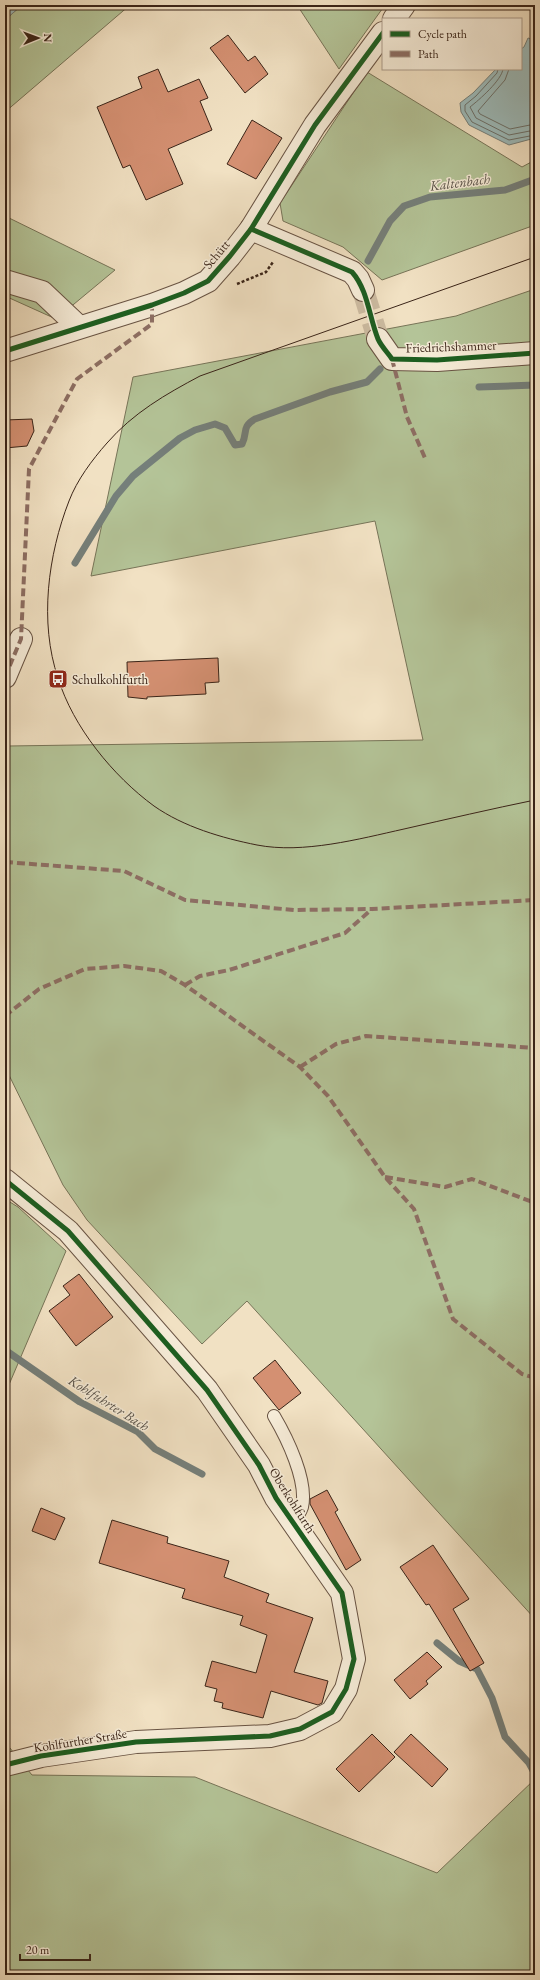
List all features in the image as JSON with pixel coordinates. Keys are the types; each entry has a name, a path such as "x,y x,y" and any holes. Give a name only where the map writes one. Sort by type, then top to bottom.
{"street":[{"path":"395,18 404,5"},
{"name":"Schütt","path":"5,351 184,294 208,281 251,229 315,125 382,34"},
{"path":"251,229 352,272 358,278 363,290"},
{"path":"5,281 42,292 79,327"},
{"name":"Friedrichshammer","path":"378,339 392,359 437,360 535,354"},
{"path":"5,677 21,639"},
{"name":"Oberkohlfurth","path":"5,1180 68,1232 207,1390 259,1465 276,1498 342,1593 354,1659 346,1689 332,1712 300,1729 270,1736 136,1742"},
{"name":"Kohlfurther Straße","path":"5,1765 41,1756 136,1742"}],"lane":[{"path":"274,1416 288,1440 297,1464 302,1493 302,1507 294,1524"}],"green space":[{"path":"22,5 130,5 5,112 5,20"},
{"path":"297,5 385,5 339,69"},
{"path":"367,72 522,167 535,160 535,225 382,280 343,247 283,221 280,203"},
{"path":"5,216 115,270 56,319 5,296"},
{"path":"535,289 535,1619 247,1301 202,1344 87,1220 63,1185 5,1067 5,750 8,746 423,740 375,521 91,576 133,377 456,316"},
{"path":"5,1199 18,1207 66,1251 5,1394"},
{"path":"5,1742 32,1775 195,1777 437,1873 535,1779 535,1975 5,1975"}],"water":[{"path":"5,5 22,5 5,20"},
{"path":"528,38 535,40 535,138 509,145 469,125 461,112 460,103 473,93 495,70 522,70 522,48"}],"building":[{"path":"228,35 248,61 255,56 268,74 245,93 210,48"},
{"path":"158,69 168,92 199,79 208,98 200,101 212,130 168,149 183,184 146,200 130,165 123,168 97,107 142,88 138,77"},
{"path":"252,120 282,138 256,179 227,164"},
{"path":"32,419 34,431 27,446 5,448 5,420"},
{"path":"218,658 219,682 205,683 206,694 147,697 147,699 128,697 127,662"},
{"path":"79,1274 113,1317 76,1346 49,1311 70,1295 63,1286"},
{"path":"275,1360 301,1393 279,1410 253,1378"},
{"path":"327,1490 338,1510 335,1512 361,1560 346,1570 310,1504 310,1499"},
{"path":"41,1508 65,1518 55,1540 32,1531"},
{"path":"112,1520 168,1537 167,1543 229,1561 224,1577 269,1594 266,1602 313,1618 294,1672 328,1681 322,1703 318,1705 271,1691 263,1718 222,1708 223,1703 214,1701 217,1689 205,1686 212,1661 256,1673 267,1635 240,1625 243,1616 182,1598 185,1589 99,1563"},
{"path":"433,1545 469,1599 453,1609 484,1663 470,1671 429,1604 426,1605 400,1567"},
{"path":"427,1652 442,1667 426,1681 428,1684 410,1699 394,1680"},
{"path":"372,1734 395,1757 359,1792 336,1769"},
{"path":"411,1734 448,1769 432,1787 394,1752"}],"waterway":[{"name":"Kaltenbach","path":"368,261 390,221 404,206 430,197 505,190 535,179"},
{"path":"75,563 116,496 133,476 180,438 195,430 215,424 225,428 235,445 242,444 246,428 255,419 330,392 367,382 380,369"},
{"name":"Kaltenbach","path":"479,387 535,385"},
{"name":"Kohlfuhrter Bach","path":"5,1350 80,1402 138,1432 155,1449 202,1474"},
{"name":"Kohlfuhrter Bach","path":"437,1643 459,1661 477,1669 492,1698 505,1737 529,1763 535,1774"}],"tunnel":[{"path":"363,290 378,339"}],"tram line":[{"path":"535,257 200,376 150,405 117,432 90,463 76,485 69,501 56,544 48,589 49,634 52,657 65,696 84,732 110,765 139,794 154,806 191,826 230,839 257,845 293,848 312,847 369,837 535,800"}],"marked path":[{"path":"5,677 21,639 29,469 77,379 152,324 152,305"},
{"path":"392,359 407,417 425,458"},
{"path":"5,862 124,871 185,900 294,910 372,909 535,900"},
{"path":"185,985 200,976 229,970 345,933 372,909"},
{"path":"5,1016 39,989 85,969 124,966 161,971 185,985 300,1067 328,1096 385,1177 414,1209 453,1319 522,1374 535,1378"},
{"path":"300,1067 336,1044 366,1036 535,1048"},
{"path":"385,1177 445,1187 472,1179 535,1203"}],"cycle path":[{"path":"5,351 152,305 184,293 208,281 251,229 315,125 382,34"},
{"path":"251,229 352,272 362,287 378,339 392,359 437,360 535,353"},
{"path":"5,1180 68,1231 207,1390 259,1465 276,1498 342,1593 354,1659 346,1689 332,1712 300,1729 270,1736 136,1742 41,1756 5,1765"}],"place":[{"name":"Schulkohlfurth","path":"58,679"}]}
